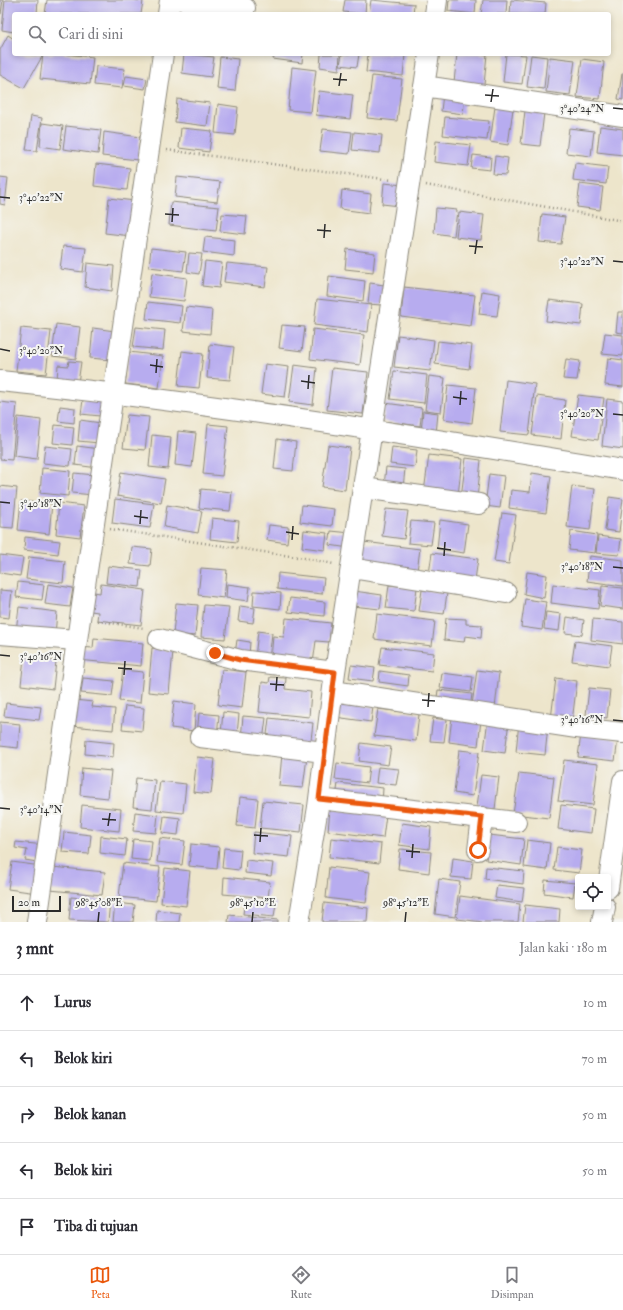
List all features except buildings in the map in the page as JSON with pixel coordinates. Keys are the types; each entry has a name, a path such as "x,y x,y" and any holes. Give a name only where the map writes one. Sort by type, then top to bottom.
{"street":[{"path":"168,12 170,0"},
{"path":"181,0 245,8"},
{"path":"435,12 437,0"},
{"path":"37,922 76,640 114,393 163,56"},
{"path":"299,922 319,799 334,681 429,56"},
{"path":"424,86 623,116"},
{"path":"0,382 114,393 372,429 623,470"},
{"path":"363,488 479,504"},
{"path":"351,568 506,593"},
{"path":"0,634 76,640"},
{"path":"159,639 240,660 334,681 577,728 623,733"},
{"path":"200,737 324,752"},
{"path":"610,874 623,781"},
{"path":"319,799 516,822"},
{"path":"478,850 482,817"},
{"path":"602,922 604,910"}],"path":[{"path":"150,148 410,182 623,221"},
{"path":"94,527 304,558 351,568"},
{"path":"80,619 148,629 159,639"}],"route":[{"path":"215,653 240,660 335,672 319,799 482,817 478,850"}]}
